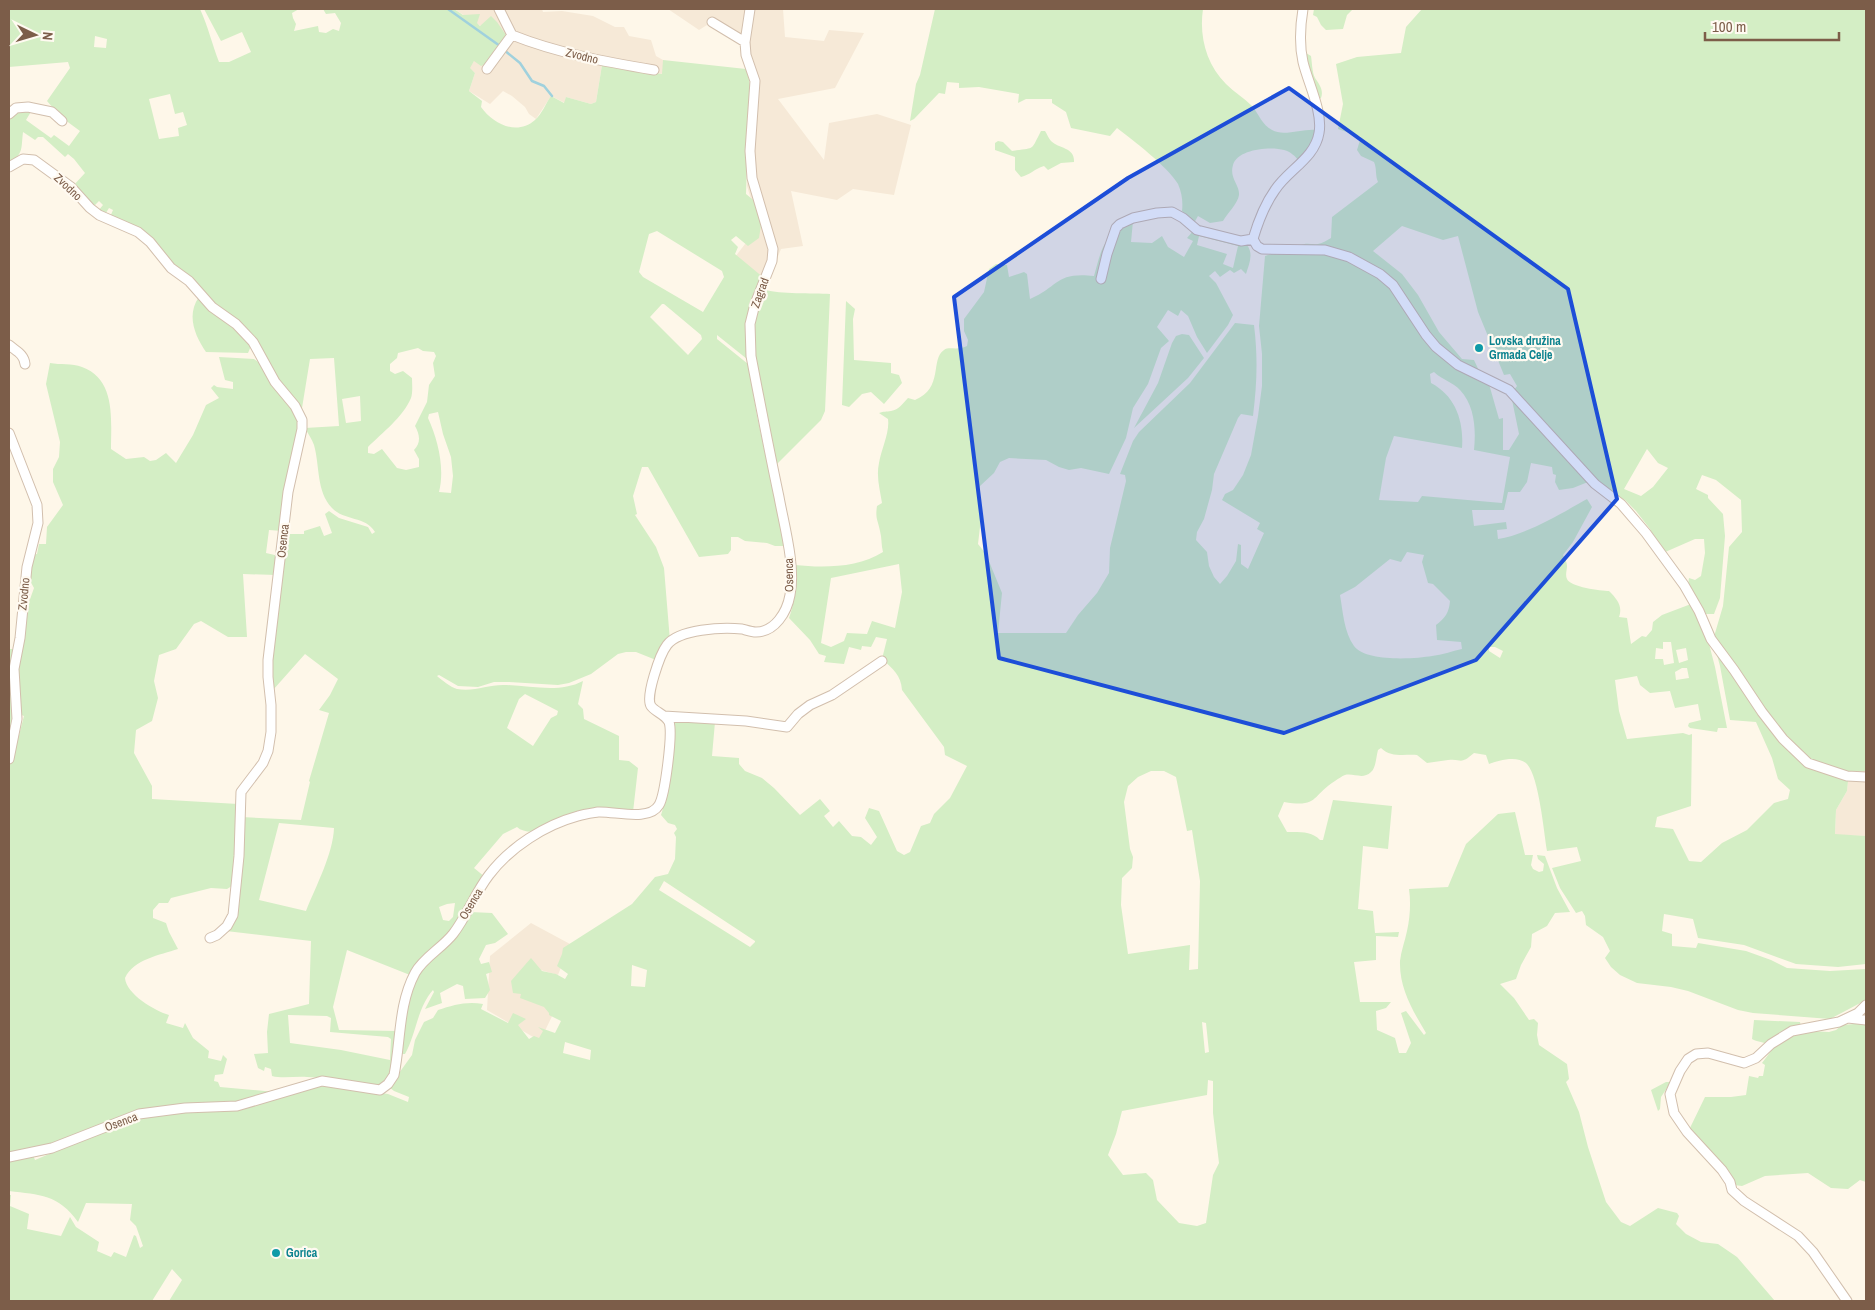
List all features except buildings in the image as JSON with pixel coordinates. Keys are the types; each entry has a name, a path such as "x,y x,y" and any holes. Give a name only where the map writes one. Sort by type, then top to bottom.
{"street":[{"path":"487,69 512,35 499,9"},
{"name":"Zagrad","path":"750,9 745,42 746,55 755,81 750,151 752,178 773,248 772,261 755,304 750,324 751,356 789,547"},
{"path":"1303,9 1300,42 1303,60 1319,117 1319,133 1312,149 1275,189 1258,223 1253,239 1257,246 1262,249 1325,250 1349,257 1380,274 1393,286 1436,347 1458,365 1508,390 1595,484 1621,504 1684,585 1699,611 1711,639 1762,712 1783,738 1808,763 1847,776 1866,777"},
{"path":"712,22 745,42"},
{"name":"Zvodno","path":"512,35 527,42 601,61 654,70"},
{"path":"9,114 16,108 28,107 52,112 62,121"},
{"name":"Zvodno","path":"9,167 24,160 34,160 71,187 99,215 126,226"},
{"path":"1101,279 1116,228 1120,224 1134,218 1172,212 1183,218 1197,230 1241,241 1253,239"},
{"name":"Osenca","path":"126,226 138,232 150,242 171,268 189,281 212,307 236,324 253,342 275,382 296,406 302,420 302,429 286,510 268,660 271,705 268,751 263,763 241,792 234,915 227,926 217,935 210,938"},
{"path":"9,345 22,354 25,364"},
{"name":"Zvodno","path":"9,433 37,505 38,523 27,567 20,638 14,669 17,719 9,759"},
{"name":"Osenca","path":"9,1157 52,1148 139,1114 185,1108 237,1106 322,1081 380,1090 388,1084 394,1075 397,1060 404,1003 416,971 452,935 488,876 505,857 528,839 552,826 579,815 599,812 644,815 654,810 660,804 668,764 670,732 669,722 652,708 649,701 649,692 664,648 672,639 683,634 720,628 757,632 769,629 778,623 790,595 789,547"},
{"path":"664,716 746,720 787,727 798,714 810,705 832,695 882,662"},
{"path":"1847,1301 1813,1252 1798,1236 1744,1201 1732,1190 1730,1182 1722,1170 1687,1132 1674,1113 1670,1094 1680,1071 1688,1059 1696,1054 1708,1053 1744,1063 1756,1058 1771,1044 1792,1031 1839,1022 1858,1013 1866,1005"},
{"path":"1848,1018 1866,1020"}],"highlighted area":[{"path":"1289,88 1568,289 1617,499 1476,660 1284,733 999,658 954,297 1128,178"}],"shaded area":[{"path":"454,9 542,9 543,12 562,11 593,16 615,27 624,27 629,36 651,40 656,56 663,60 663,74 602,65 596,102 591,104 566,97 565,103 551,96 536,119 529,114 525,107 503,91 490,104 469,91 475,73 469,68 474,61 481,26"},
{"path":"668,9 783,9 785,37 824,41 829,30 864,33 835,88 778,99 824,160 829,123 877,114 911,125 894,195 853,189 837,200 791,191 803,246 781,249 768,281 735,257 759,226 747,186 750,82 739,40 714,25 707,25 699,30"},
{"path":"1866,771 1866,836 1835,835 1836,810 1847,791 1849,772"},
{"path":"531,923 570,944 558,975 537,969 557,1006 540,1041 487,1010 490,956"}],"green space":[{"path":"9,9 200,9 219,62 229,62 251,52 242,32 221,41 204,9 299,9 292,13 296,24 294,31 318,26 319,32 326,33 333,29 339,31 341,23 335,13 326,14 323,9 454,9 463,15 480,14 477,23 480,26 491,16 506,35 489,61 481,66 474,61 470,68 475,73 469,91 482,101 481,107 486,113 506,126 521,127 528,125 542,112 551,96 564,103 566,97 591,104 596,102 602,65 662,74 663,60 746,69 751,96 747,143 746,194 757,203 761,225 759,238 748,246 736,236 731,240 738,247 735,254 764,278 747,344 747,359 717,335 717,339 748,364 757,416 785,546 745,541 738,537 731,537 731,550 728,554 699,557 648,467 642,467 633,496 637,514 635,515 656,547 664,568 670,641 656,660 636,652 618,654 591,674 569,683 558,685 494,682 478,687 458,686 439,675 437,676 452,687 463,690 503,685 554,688 573,685 583,681 578,704 583,709 584,719 619,736 619,760 629,761 638,768 633,812 610,810 562,826 536,832 525,831 517,827 503,834 474,868 485,877 449,935 410,975 347,950 333,1007 339,1030 398,1031 390,1076 380,1086 325,1078 276,1077 272,1076 271,1069 265,1067 264,1071 258,1068 254,1054 268,1053 267,1032 269,1014 309,1004 311,941 226,931 228,930 241,817 301,820 309,781 329,713 319,710 330,695 338,679 305,654 273,690 270,673 286,534 304,534 304,531 320,526 324,536 332,533 325,514 329,511 339,518 368,527 372,534 375,532 366,523 337,512 327,501 321,486 314,445 305,428 339,426 334,358 310,359 302,408 299,408 281,387 252,339 175,269 162,250 110,217 113,210 109,208 104,216 98,211 103,205 99,201 92,208 73,186 85,173 74,159 68,154 65,157 43,137 38,137 35,140 23,132 22,146 19,153 9,163 9,119 16,111 32,110 26,120 51,138 54,135 69,146 80,131 61,117 47,101 70,68 68,62 9,67","holes":["95,36 107,39 106,48 94,47","170,94 175,114 183,112 187,125 178,128 179,136 159,139 149,99","657,231 722,271 724,277 703,312 643,277 639,272 649,234","664,304 701,335 702,339 688,355 650,317","418,348 423,351 434,352 436,356 433,363 435,376 429,385 427,402 415,426 419,439 418,445 414,450 419,459 419,467 406,470 397,468 382,449 374,454 368,453 368,447 398,418 411,398 412,378 403,371 395,374 390,371 390,364 397,358 398,353","360,396 361,421 346,423 342,399","438,412 451,457 453,476 451,493 439,492 441,464 435,435 428,418 429,414","525,694 558,711 557,715 551,718 533,746 507,728 519,699","279,823 334,828 331,848 306,911 259,900","455,903 453,917 449,921 443,920 439,907","288,1015 327,1016 331,1018 330,1032 388,1037 391,1039 390,1060 341,1050 290,1043"]},
{"path":"935,9 1203,9 1203,39 1209,59 1219,76 1252,106 1263,122 1272,130 1288,133 1317,130 1315,139 1299,161 1291,153 1271,148 1255,150 1241,155 1233,165 1232,170 1233,178 1239,191 1235,205 1223,221 1210,223 1198,216 1194,223 1182,211 1182,198 1178,184 1150,154 1117,128 1110,136 1071,128 1066,112 1052,103 1052,99 1026,99 1018,103 1019,94 979,87 959,88 959,83 947,82 945,94 939,93 910,121 916,84 920,75"},
{"path":"1314,9 1353,9 1347,15 1343,29 1326,30 1317,17 1313,15"},
{"path":"1422,9 1866,9 1866,771 1849,772 1847,791 1836,810 1835,834 1866,836 1866,964 1838,967 1796,964 1744,945 1698,938 1693,919 1664,914 1662,931 1672,934 1672,946 1696,948 1698,943 1746,951 1787,968 1830,971 1866,969 1866,1000 1830,1019 1753,1013 1738,1010 1688,991 1637,983 1620,975 1605,958 1610,951 1603,937 1586,925 1585,916 1582,911 1576,913 1560,888 1552,868 1581,861 1577,847 1547,851 1535,781 1527,764 1523,761 1514,759 1489,764 1486,755 1474,753 1461,761 1427,763 1417,755 1398,755 1389,753 1381,748 1378,750 1374,768 1365,776 1344,775 1327,786 1309,802 1284,802 1278,816 1287,832 1301,832 1323,840 1333,800 1392,806 1388,849 1363,846 1358,909 1373,911 1375,933 1399,932 1398,937 1376,936 1376,960 1354,962 1360,1002 1391,1002 1386,1008 1376,1011 1377,1030 1395,1038 1399,1053 1406,1053 1411,1043 1401,1013 1406,1011 1424,1035 1426,1033 1404,990 1400,971 1400,961 1409,915 1409,889 1448,887 1466,844 1498,814 1515,812 1525,855 1533,855 1531,865 1533,869 1539,872 1543,871 1544,864 1538,859 1537,855 1545,856 1557,888 1570,912 1555,913 1547,926 1532,934 1531,947 1516,979 1500,984 1514,998 1529,1020 1534,1019 1538,1023 1537,1035 1539,1045 1567,1064 1569,1079 1566,1082 1579,1112 1606,1202 1621,1222 1630,1226 1658,1208 1677,1213 1679,1216 1676,1224 1686,1234 1701,1242 1718,1244 1737,1257 1775,1301 169,1301 182,1280 172,1269 152,1301 9,1301 9,1195 11,1195 10,1206 29,1214 27,1229 61,1236 70,1217 76,1227 99,1242 97,1251 111,1257 114,1252 126,1257 134,1235 140,1248 143,1246 136,1226 130,1220 132,1204 86,1203 78,1222 71,1213 56,1201 39,1195 9,1191 9,766 15,740 18,739 24,716 19,714 16,687 23,619 34,588 28,577 32,555 37,554 39,544 46,544 47,527 63,505 53,482 53,469 59,457 60,442 46,384 50,363 82,367 93,373 101,381 106,391 111,413 111,449 126,459 144,457 150,461 156,460 166,453 176,463 193,435 206,405 219,398 211,388 214,385 233,389 233,382 225,380 219,357 254,359 261,364 298,417 300,427 282,531 269,530 266,553 279,556 276,575 243,574 247,637 228,637 201,621 194,624 176,649 159,655 154,681 158,698 152,721 136,730 134,753 152,786 152,799 238,804 235,884 227,889 211,888 171,898 168,903 159,903 153,910 153,918 166,923 178,949 141,962 125,978 130,990 136,996 149,1006 169,1015 166,1023 183,1028 185,1023 193,1038 209,1051 208,1058 221,1061 223,1055 227,1059 223,1074 215,1075 214,1081 218,1082 220,1087 276,1092 315,1085 344,1087 388,1094 408,1102 409,1097 389,1087 412,1055 415,1040 424,1022 433,1018 438,1010 460,1004 483,1004 481,1009 508,1023 513,1013 526,1019 518,1025 529,1039 534,1036 539,1038 543,1031 538,1027 555,1033 561,1021 549,1015 544,1007 520,998 521,994 513,993 511,981 531,958 542,971 556,974 565,979 568,974 557,966 563,948 632,904 655,877 668,874 675,859 676,837 674,833 677,829 675,825 668,823 661,815 666,798 672,722 677,719 715,722 712,756 739,758 739,764 745,771 762,778 800,815 820,799 830,811 824,816 833,827 839,821 852,836 861,837 871,845 877,837 865,818 869,808 879,811 897,851 904,855 910,852 921,826 930,823 934,814 950,798 967,766 945,755 944,747 902,690 898,676 882,659 887,639 876,637 871,647 862,646 861,650 849,647 844,664 824,662 826,656 819,654 810,640 789,618 794,598 795,565 840,566 863,561 883,552 876,514 877,506 882,503 878,468 887,435 888,419 879,413 896,409 908,398 915,400 924,395 933,381 940,354 948,348 967,346 968,340 964,331 964,319 984,292 989,269 996,264 1007,265 1009,277 1024,272 1027,274 1030,299 1065,278 1081,275 1094,276 1102,249 1106,243 1133,221 1131,242 1152,243 1162,236 1168,247 1184,257 1193,241 1187,238 1193,231 1247,245 1251,255 1246,274 1241,269 1234,273 1230,270 1220,277 1215,271 1209,276 1216,283 1233,315 1228,325 1207,353 1197,337 1188,316 1181,310 1178,316 1168,310 1157,327 1169,341 1161,348 1148,384 1133,408 1126,438 1109,474 1081,468 1069,470 1046,460 1009,458 1000,462 994,473 980,486 978,494 980,527 978,544 986,554 1002,593 998,633 1066,633 1078,615 1097,593 1109,573 1110,548 1126,481 1125,475 1120,474 1133,441 1139,432 1190,383 1235,323 1254,325 1256,371 1253,416 1241,414 1238,418 1214,474 1212,490 1196,540 1207,552 1209,566 1220,584 1236,561 1238,544 1241,545 1241,564 1248,569 1264,533 1257,529 1260,523 1222,500 1225,494 1233,490 1243,475 1251,455 1258,416 1262,386 1262,354 1259,326 1265,256 1280,251 1319,252 1349,260 1383,281 1400,301 1424,338 1489,384 1499,419 1503,418 1503,450 1509,450 1519,434 1511,395 1588,482 1573,488 1559,490 1552,467 1531,463 1527,482 1520,492 1508,492 1504,510 1472,510 1474,526 1506,522 1507,529 1497,530 1498,539 1509,537 1544,523 1587,499 1592,507 1573,542 1563,555 1567,565 1566,577 1569,582 1586,588 1609,591 1615,597 1619,603 1619,617 1627,618 1631,644 1642,636 1646,637 1652,630 1653,622 1662,615 1691,604 1708,640 1727,728 1718,728 1717,732 1690,728 1688,726 1689,723 1701,720 1698,704 1675,708 1670,691 1650,693 1640,685 1637,676 1615,680 1619,711 1627,739 1683,733 1692,734 1691,806 1657,817 1655,827 1673,829 1689,861 1701,862 1722,843 1747,830 1774,803 1788,799 1790,790 1778,779 1772,758 1756,722 1730,720 1713,640 1723,606 1729,547 1742,532 1741,500 1716,480 1702,475 1696,489 1708,495 1708,498 1723,514 1725,536 1720,598 1714,614 1706,614 1688,585 1689,578 1695,580 1701,576 1705,553 1704,539 1695,539 1663,553 1650,529 1636,511 1625,500 1615,495 1596,480 1514,390 1517,386 1510,374 1504,375 1478,312 1458,236 1443,240 1402,226 1373,251 1402,274 1418,295 1439,332 1462,359 1474,360 1481,375 1468,369 1438,345 1409,306 1369,264 1300,246 1320,244 1331,238 1332,217 1378,182 1374,162 1361,156 1357,150 1361,137 1338,129 1343,104 1336,64 1357,57 1401,53 1406,27","holes":["1199,236 1238,246 1233,268 1223,264 1227,254 1197,245","1434,372 1457,387 1469,403 1475,434 1474,450 1510,457 1502,503 1422,496 1418,502 1379,500 1386,458 1394,436 1462,448 1460,419 1452,402 1440,388 1431,383 1430,374","1647,449 1658,463 1668,468 1653,487 1641,496 1624,489","1407,552 1424,555 1422,562 1428,583 1433,584 1450,601 1446,615 1436,625 1437,640 1461,642 1462,649 1424,657 1403,658 1379,657 1360,651 1354,646 1348,635 1340,595 1355,587 1390,559 1401,562","899,564 902,592 895,628 872,621 867,634 847,633 844,641 831,647 821,643 831,578","1663,642 1671,642 1674,663 1664,665 1663,659 1655,659 1656,648 1663,649","1489,647 1495,647 1503,651 1500,658 1489,651","1686,648 1688,660 1679,663 1676,650","1682,668 1687,668 1689,678 1676,680 1675,672","1151,771 1164,771 1176,777 1187,831 1192,830 1200,881 1198,969 1189,970 1190,945 1128,954 1121,905 1122,878 1132,868 1133,857 1130,849 1124,802 1128,786 1138,777","664,881 755,942 750,947 659,890","632,965 647,970 645,987 631,986","1202,1022 1206,1023 1209,1052 1205,1053","565,1042 591,1050 590,1060 563,1053","1208,1080 1213,1081 1213,1113 1219,1163 1213,1175 1206,1223 1197,1226 1179,1223 1157,1200 1153,1180 1146,1173 1123,1175 1108,1155 1122,1111 1207,1095","75,1143 35,1160 33,1155"]},
{"path":"1306,53 1311,56 1314,76 1321,90 1321,98 1317,100"},
{"path":"1041,131 1045,131 1054,144 1069,151 1074,157 1074,162 1061,163 1048,170 1044,166 1021,177 1015,170 1015,157 995,150 995,143 998,141 1003,142 1012,151 1029,148 1033,146"},
{"path":"766,290 787,293 830,294 825,411 821,420 773,468 753,344 756,318"},
{"path":"199,297 235,326 251,346 248,353 206,352 198,339 193,318 195,304"},
{"path":"846,301 855,309 853,319 854,360 891,363 891,373 899,375 902,383 884,404 871,392 862,394 849,407 842,405"},
{"path":"1182,334 1189,335 1204,358 1188,378 1134,428 1158,383 1172,343 1176,336"},
{"path":"9,649 15,649 14,717 9,745"},
{"path":"470,912 492,913 508,934 495,943 486,945 479,959 481,964 489,962 492,972 486,974 490,990 485,998 465,999 463,986 457,984 440,993 442,1003 425,1009 434,992 433,990 423,1005 409,1047 405,1054 401,1054 411,983"},
{"path":"1754,1020 1800,1022 1801,1026 1767,1045 1752,1039"},
{"path":"1866,1023 1866,1182 1860,1180 1848,1189 1831,1188 1808,1173 1765,1176 1742,1186 1734,1185 1721,1162 1689,1130 1705,1097 1746,1095 1749,1076 1758,1078 1763,1076 1765,1065 1762,1063 1771,1051 1770,1049 1791,1033 1809,1031 1829,1032 1836,1030 1842,1025"},
{"path":"1666,1082 1671,1082 1661,1097 1660,1109 1658,1111 1651,1090"}],"waterway":[{"path":"448,9 500,46"},
{"path":"504,50 520,63 532,81 544,86 552,96"}],"place":[{"name":"Lovska družina Grmada Celje","path":"1479,348"},
{"name":"Gorica","path":"276,1253"}]}
